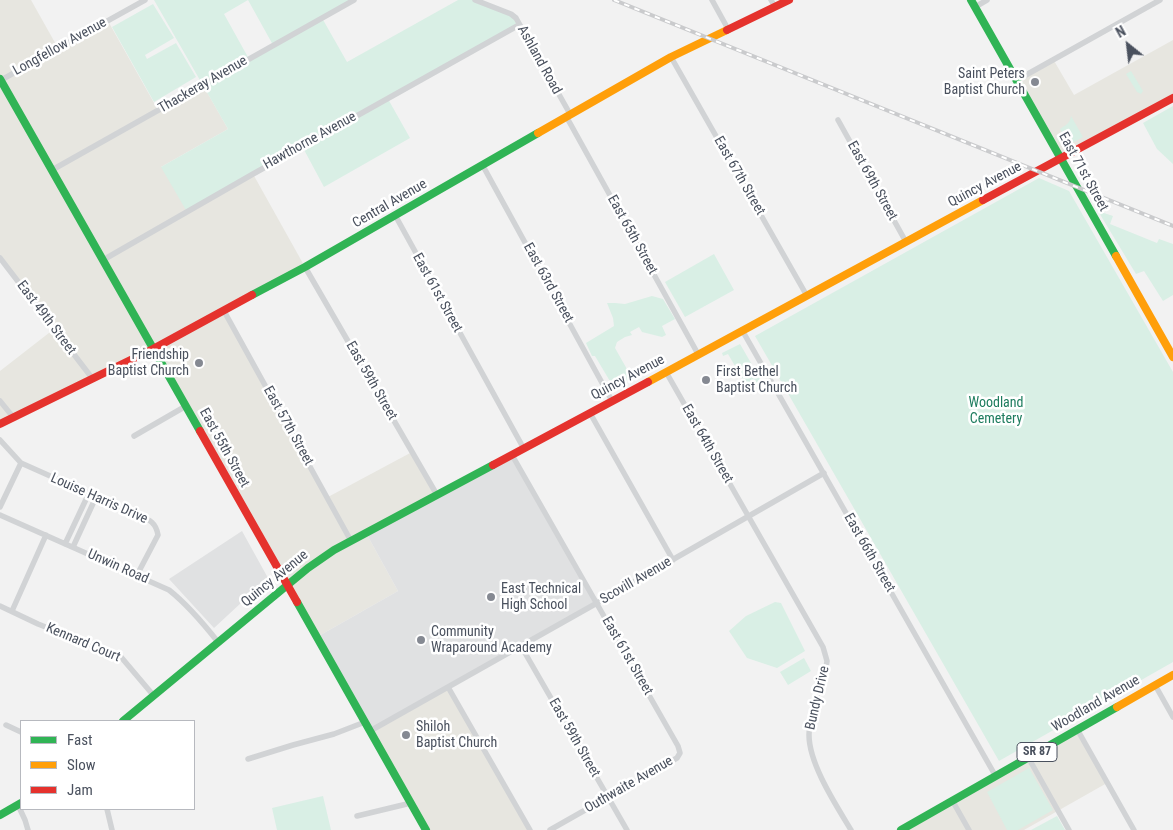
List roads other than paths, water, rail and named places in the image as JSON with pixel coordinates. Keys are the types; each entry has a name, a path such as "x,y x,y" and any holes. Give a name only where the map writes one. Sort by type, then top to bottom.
{"street":[{"name":"Longfellow Avenue","path":"0,80 145,0"},
{"name":"Thackeray Avenue","path":"52,170 354,0"},
{"name":"Ashland Road","path":"475,0 511,14 516,18 568,115"},
{"path":"712,0 728,29"},
{"name":"Central Avenue","path":"0,424 153,349 224,311 483,166 671,57 728,29 773,3 789,0"},
{"path":"973,3 987,0"},
{"path":"1016,80 1160,0"},
{"name":"East 71st Street","path":"973,3 1173,357"},
{"name":"Hawthorne Avenue","path":"102,260 519,25"},
{"name":"East 67th Street","path":"671,57 807,296"},
{"name":"East 55th Street","path":"0,80 426,830"},
{"name":"Quincy Avenue","path":"124,720 321,558 1173,98"},
{"name":"East 65th Street","path":"568,115 698,354"},
{"name":"East 69th Street","path":"838,120 906,242"},
{"name":"East 63rd Street","path":"483,166 612,401"},
{"name":"East 61st Street","path":"394,216 524,449"},
{"name":"East 49th Street","path":"0,258 92,378"},
{"name":"East 59th Street","path":"305,267 438,495"},
{"name":"East 57th Street","path":"224,311 351,541"},
{"name":"East 66th Street","path":"742,330 995,775"},
{"name":"East 64th Street","path":"666,372 749,516"},
{"path":"0,401 13,418"},
{"path":"134,436 186,406"},
{"path":"590,413 673,560"},
{"name":"Louise Harris Drive","path":"0,440 21,463 151,521 157,528 158,535 137,575"},
{"name":"East 61st Street","path":"512,455 675,739 680,753"},
{"path":"0,507 21,463"},
{"name":"Scovill Avenue","path":"370,731 824,473"},
{"path":"65,544 89,493"},
{"path":"73,547 96,496"},
{"name":"Unwin Road","path":"0,516 169,590 194,612 218,642"},
{"name":"Bundy Drive","path":"749,516 823,646 827,661 810,725 811,754 816,768 851,830"},
{"path":"12,611 46,535"},
{"name":"Kennard Court","path":"0,606 38,624 121,657 154,696"},
{"name":"East 59th Street","path":"521,646 627,830"},
{"name":"Woodland Avenue","path":"901,830 1173,675"},
{"path":"1155,685 1173,718"},
{"path":"448,687 530,830"},
{"path":"248,759 334,734 365,722"},
{"path":"6,725 20,732"},
{"path":"1077,729 1134,830"},
{"name":"Outhwaite Avenue","path":"550,830 677,758 680,753"},
{"path":"1028,757 1069,830"},
{"path":"952,800 969,830"},
{"path":"357,816 411,803"},
{"path":"0,815 20,804"},
{"path":"22,810 28,830"},
{"path":"107,810 112,830"}],"railway":[{"path":"614,0 1173,226"}],"place":[{"name":"Saint Peters Baptist Church","path":"1035,82"},
{"name":"Friendship Baptist Church","path":"199,363"},
{"name":"First Bethel Baptist Church","path":"706,380"},
{"name":"East Technical High School","path":"491,597"},
{"name":"Community Wraparound Academy","path":"421,640"},
{"name":"Shiloh Baptist Church","path":"406,735"}],"park label":[{"name":"Woodland Cemetery","path":"996,412"}]}
